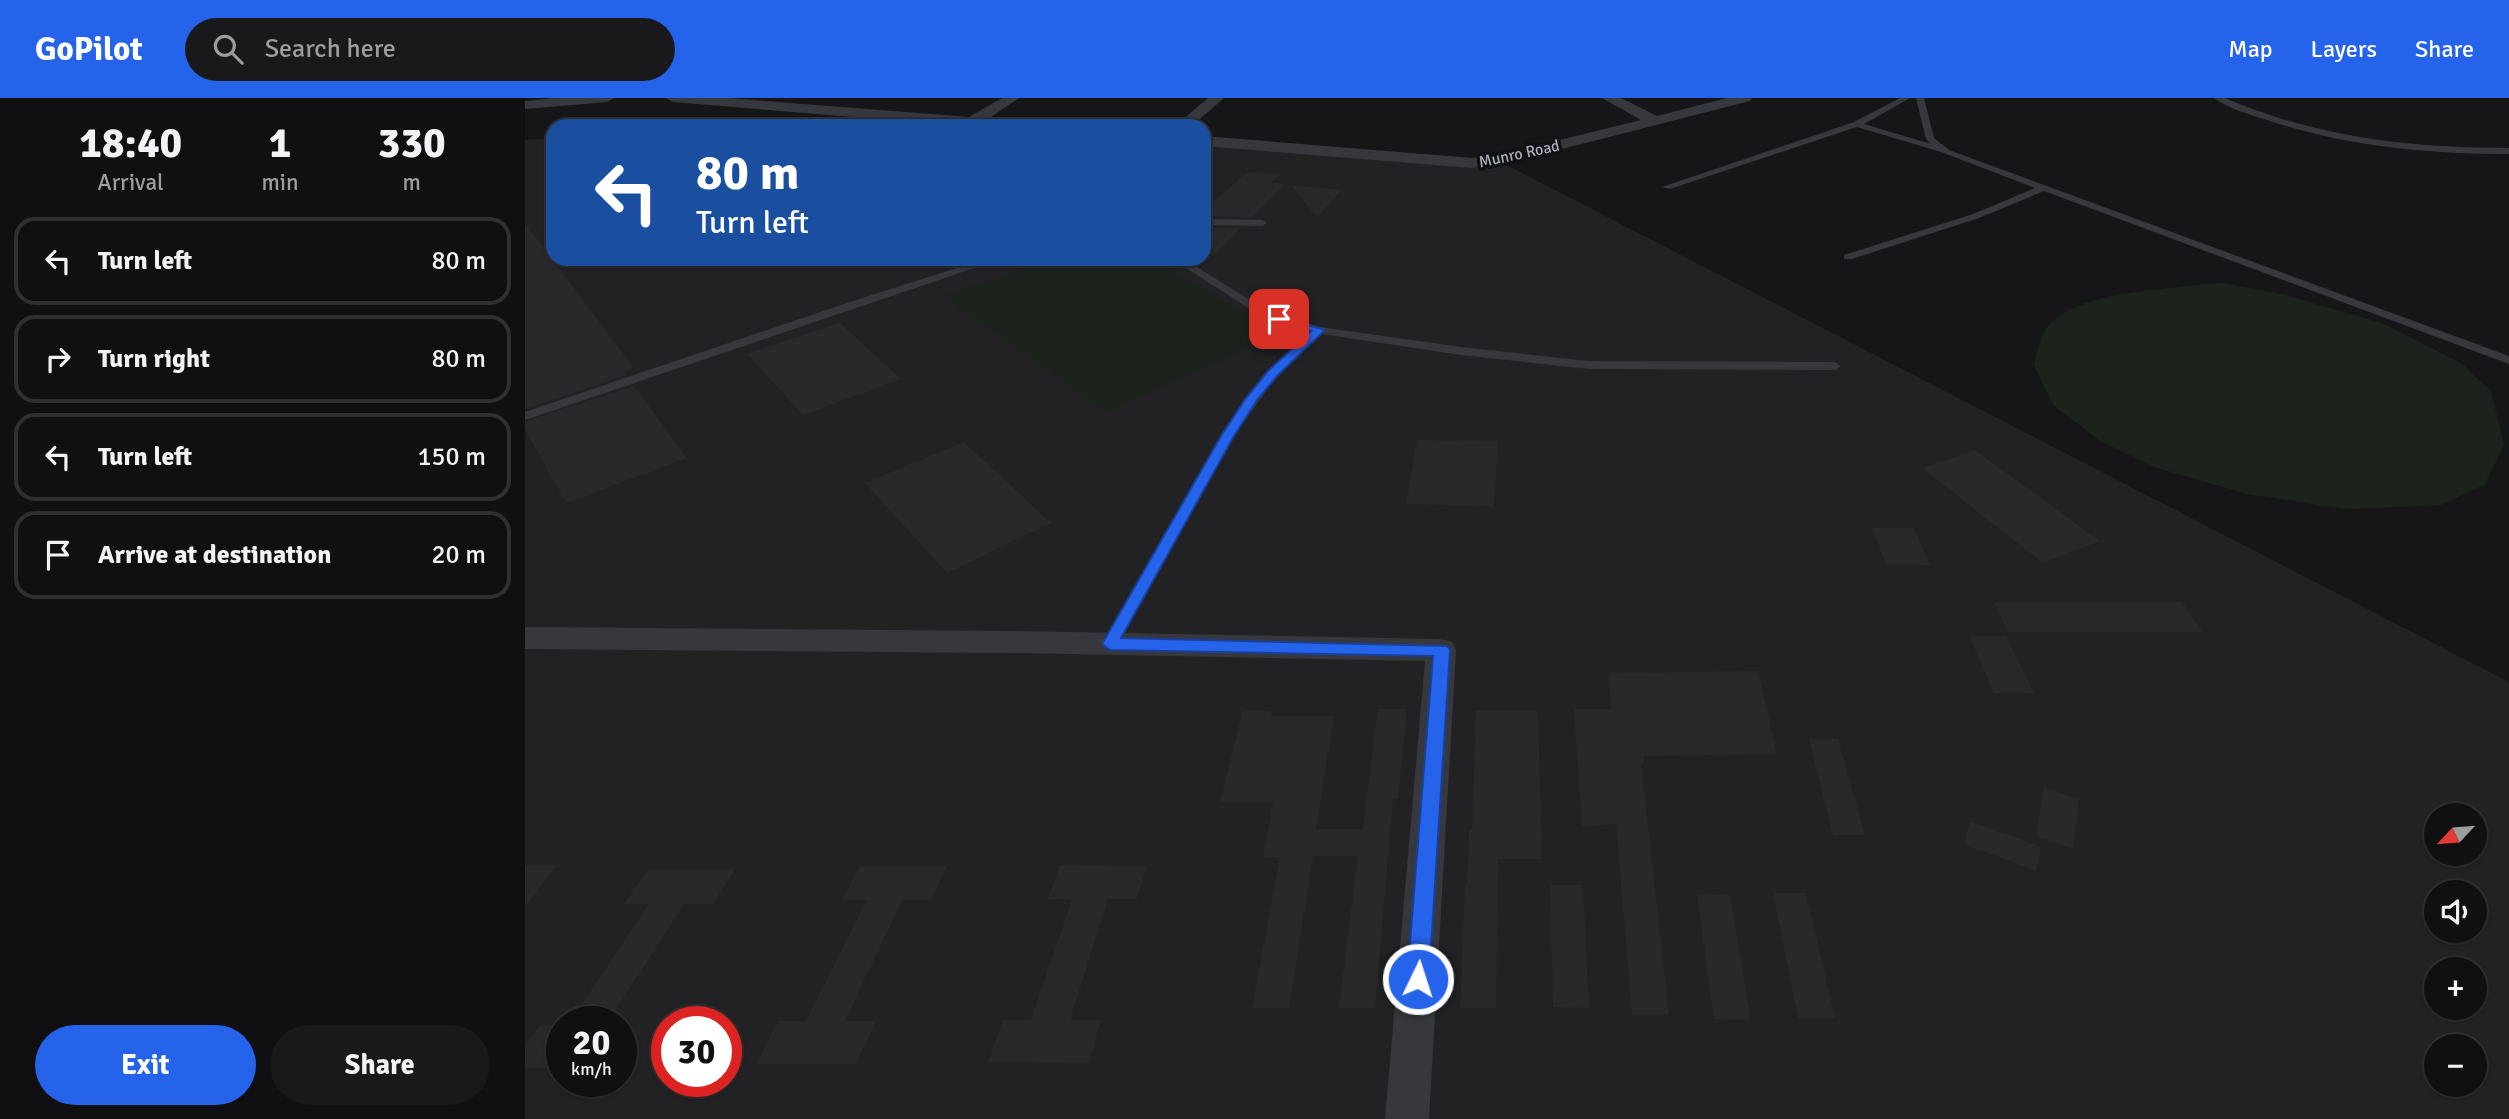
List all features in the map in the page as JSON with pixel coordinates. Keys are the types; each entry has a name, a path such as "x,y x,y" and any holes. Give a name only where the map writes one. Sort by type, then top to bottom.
{"street":[{"path":"525,105 607,98"},
{"path":"673,98 934,119"},
{"path":"793,108 813,98"},
{"path":"977,119 1012,98"},
{"path":"1192,119 1217,98"},
{"path":"1609,98 1654,120"},
{"name":"Munro Road","path":"1211,142 1472,163 1519,155 1745,98"},
{"path":"525,638 1441,650 1407,1119"}],"lane":[{"path":"1667,187 1857,124 1906,98"},
{"path":"1920,98 1930,139 1946,152"},
{"path":"2218,98 2276,120 2343,136 2416,147 2509,151"},
{"path":"1857,124 1946,152 2509,359"},
{"path":"1848,257 1976,216 2041,189"},
{"path":"1211,222 1262,223"},
{"path":"525,416 974,266"},
{"path":"1188,266 1265,314 1319,330 1461,351 1589,365 1835,366"},
{"path":"1110,644 1227,436 1252,398 1272,374 1319,330"}],"shaded area":[{"path":"546,138 546,266 1211,266 1211,141 1495,159 2509,682 2509,1119 525,1119 525,140"},
{"path":"1036,266 1164,266 1282,334 1105,412 943,296"},
{"path":"2223,283 2282,294 2382,323 2461,363 2491,391 2504,445 2484,485 2441,505 2346,509 2247,494 2154,467 2100,441 2053,405 2034,365 2046,329 2059,316 2078,306 2128,293"}],"building":[{"path":"1248,172 1279,175 1271,183 1285,184 1252,217 1211,216 1211,204"},
{"path":"1291,185 1342,190 1317,217"},
{"path":"525,223 546,251 546,266 557,266 634,368 623,371 626,375 525,409"},
{"path":"1211,228 1241,228 1215,254 1211,247"},
{"path":"840,323 901,379 803,415 747,354"},
{"path":"634,386 687,458 566,503 525,429 525,422"},
{"path":"1417,440 1498,441 1494,506 1406,504"},
{"path":"964,442 1051,523 947,573 865,483"},
{"path":"1975,450 2100,541 2043,563 1922,468"},
{"path":"1872,528 1914,528 1930,565 1886,565"},
{"path":"1994,602 2182,602 2202,632 2008,632"},
{"path":"1969,636 2006,636 2034,693 1994,693"},
{"path":"1758,671 1777,754 1644,756 1645,763 1641,764 1669,1015 1632,1015 1616,824 1582,826 1574,709 1611,709 1608,673"},
{"path":"1378,709 1407,709 1398,799 1393,799 1375,1008 1339,1008 1358,856 1313,856 1289,1008 1252,1008 1280,857 1263,857 1273,802 1220,802 1243,711 1271,711 1270,716 1334,716 1316,829 1363,829"},
{"path":"1476,711 1538,711 1542,859 1498,859 1496,1008 1460,1008 1465,885 1469,829 1472,829"},
{"path":"1809,739 1838,739 1865,835 1833,835"},
{"path":"2044,787 2079,799 2073,849 2036,836"},
{"path":"1970,821 2041,847 2036,871 1964,844"},
{"path":"525,865 557,865 525,907"},
{"path":"1060,865 1147,866 1137,899 1108,899 1070,1020 1101,1020 1089,1063 988,1062 1003,1020 1031,1020 1072,899 1048,899"},
{"path":"860,866 947,866 931,900 902,900 845,1021 876,1021 856,1064 756,1064 778,1021 806,1021 867,900 842,900"},
{"path":"648,870 735,870 713,904 684,904 618,1006 581,1006 649,904 624,904"},
{"path":"1550,885 1583,885 1589,1008 1553,1007"},
{"path":"1773,893 1806,893 1835,1018 1798,1018"},
{"path":"1697,894 1730,895 1751,1020 1714,1019"},
{"path":"540,1025 546,1025 546,1068 525,1068 525,1046"}],"route":[{"path":"1279,319 1319,330 1272,374 1252,398 1227,436 1110,644 1441,650 1418,979"}]}
